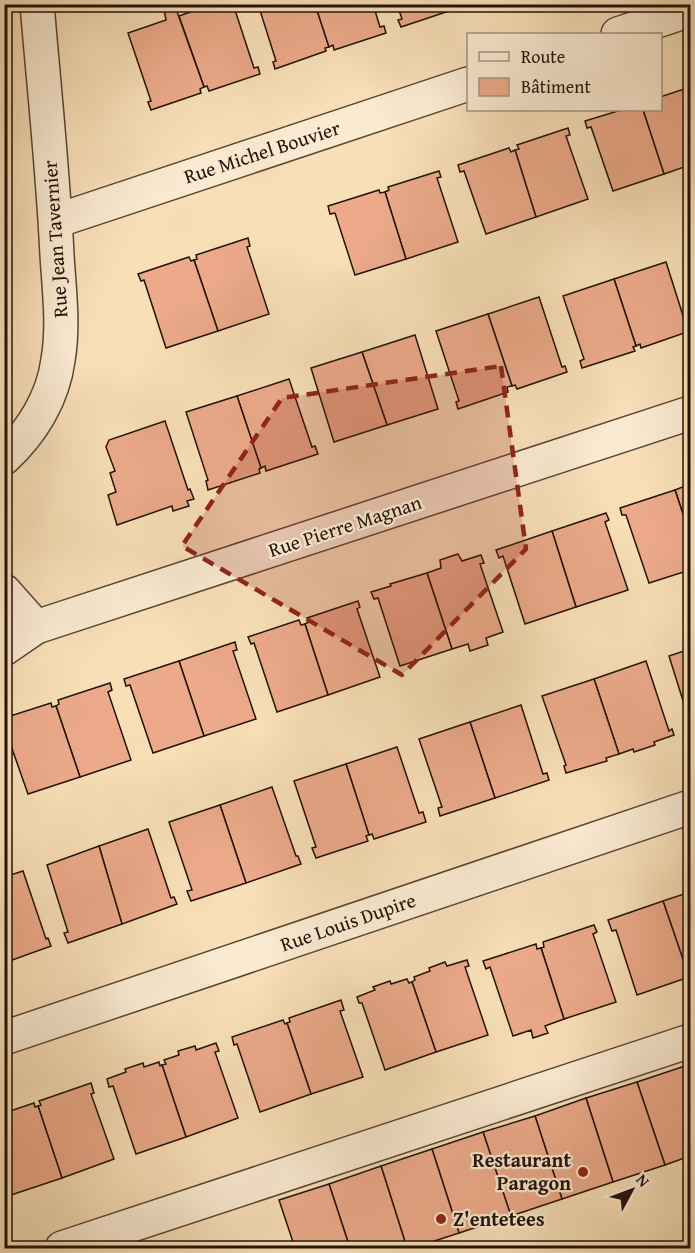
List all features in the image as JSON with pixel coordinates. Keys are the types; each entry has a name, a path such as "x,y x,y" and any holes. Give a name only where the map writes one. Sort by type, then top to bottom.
{"street":[{"name":"Rue Jean Tavernier","path":"4,458 16,447 39,416 50,391 58,361 61,332 56,221 37,4"},
{"path":"621,33 690,10"},
{"name":"Rue Michel Bouvier","path":"56,221 467,84"},
{"name":"Rue Pierre Magnan","path":"4,649 36,627 690,413"},
{"path":"4,591 36,627"},
{"name":"Rue Louis Dupire","path":"4,1038 690,807"},
{"path":"62,1248 690,1041"}],"highlighted area":[{"path":"501,366 526,549 402,675 182,546 282,398"}],"building":[{"path":"213,4 233,4 254,68 258,67 260,74 209,91 207,86 204,87 179,16"},
{"path":"258,4 315,4 329,47 325,48 326,51 275,69 273,62 276,61"},
{"path":"315,4 373,4 380,27 384,26 386,33 334,50 333,45 329,47"},
{"path":"397,4 454,5 450,6 452,10 401,27 398,20 402,19"},
{"path":"175,6 204,87 200,89 201,93 151,110 148,102 151,101 128,33 166,20 164,10"},
{"path":"690,87 690,165 664,174 643,111 662,111 662,96"},
{"path":"618,111 643,111 664,174 613,191 591,127 587,128 585,121"},
{"path":"568,128 570,135 566,136 588,199 536,217 515,150 519,149 517,145"},
{"path":"509,148 511,152 515,150 536,217 486,234 464,171 460,172 458,165"},
{"path":"439,171 441,177 437,178 458,242 406,259 385,192 389,190 388,187"},
{"path":"379,190 380,193 385,192 406,259 355,275 335,213 330,214 328,206"},
{"path":"248,238 250,246 247,247 269,314 218,331 194,260 197,259 196,255"},
{"path":"690,248 690,264 686,250"},
{"path":"189,257 191,261 194,260 218,331 166,348 144,280 141,281 138,274"},
{"path":"666,262 686,325 690,324 690,331 641,348 640,344 636,346 614,279"},
{"path":"614,279 636,346 633,347 635,351 582,368 580,361 584,359 563,296"},
{"path":"539,297 562,367 565,366 567,372 517,389 515,385 512,386 488,314"},
{"path":"488,314 512,386 507,387 508,392 458,409 456,402 459,401 436,331"},
{"path":"415,335 438,409 387,425 362,352"},
{"path":"362,352 387,425 334,442 311,368"},
{"path":"289,379 312,447 315,446 318,454 266,471 265,466 261,468 237,396"},
{"path":"237,396 261,468 260,473 208,490 206,481 208,480 186,412"},
{"path":"165,421 188,490 190,489 194,499 187,501 189,506 173,511 172,506 117,525 108,495 116,492 110,473 115,471 106,447 109,440"},
{"path":"690,484 690,535 675,490"},
{"path":"675,490 690,535 690,570 649,583 626,515 622,515 620,508"},
{"path":"606,513 609,520 605,522 628,590 576,607 552,531"},
{"path":"552,531 576,607 525,624 503,556 499,558 496,550"},
{"path":"458,554 462,561 481,555 484,563 480,564 503,632 486,638 488,645 470,651 468,644 452,649 427,573 441,568 440,560"},
{"path":"427,573 452,649 400,666 378,598 374,599 371,592"},
{"path":"358,601 360,607 357,609 380,677 328,695 305,624 309,622 307,618"},
{"path":"299,620 301,625 305,624 328,695 277,712 254,643 251,644 248,637"},
{"path":"235,642 237,650 233,651 256,719 204,736 179,661"},
{"path":"690,649 690,723 669,656"},
{"path":"179,661 204,736 153,753 130,685 126,686 124,679"},
{"path":"646,661 669,731 672,729 674,735 654,742 655,745 619,754 594,679"},
{"path":"594,679 619,754 606,758 607,761 566,773 564,766 566,765 542,696"},
{"path":"110,683 112,690 108,692 131,760 80,777 56,706 59,704 58,700"},
{"path":"51,703 52,707 56,706 80,777 28,794 4,726 4,718"},
{"path":"521,705 543,774 547,773 549,780 495,798 470,722"},
{"path":"470,722 495,798 440,816 438,808 442,807 419,739"},
{"path":"397,747 419,813 423,812 426,822 374,839 372,834 369,835 346,764"},
{"path":"346,764 369,835 366,836 368,841 316,858 312,848 316,847 294,781"},
{"path":"272,787 296,856 301,864 246,883 220,805"},
{"path":"220,805 246,883 191,901 187,891 192,890 169,822"},
{"path":"148,829 171,898 174,897 177,904 122,924 99,846"},
{"path":"99,846 122,924 68,943 64,933 68,932 47,865"},
{"path":"23,871 46,939 48,938 51,946 4,963 4,877"},
{"path":"690,892 690,977 689,977 663,901"},
{"path":"663,901 689,977 637,995 616,930 612,931 608,920"},
{"path":"594,925 597,932 593,934 616,1002 564,1019 541,948 544,947 543,942"},
{"path":"536,944 537,949 541,948 564,1019 545,1026 548,1033 533,1038 531,1030 513,1036 490,967 486,969 483,961"},
{"path":"467,960 469,966 465,967 488,1035 436,1052 412,982 415,980 414,977 430,971 429,968 445,962 447,966"},
{"path":"407,979 409,983 412,982 436,1052 385,1070 362,1003 359,1003 357,997 375,990 373,987 390,981 391,984"},
{"path":"341,1000 344,1010 340,1011 363,1077 311,1094 287,1023 290,1022 289,1018"},
{"path":"283,1020 285,1024 287,1023 311,1094 260,1112 237,1044 234,1045 232,1037"},
{"path":"216,1043 219,1051 215,1052 238,1118 186,1137 162,1065 166,1064 164,1060 179,1055 178,1051 195,1046 196,1050"},
{"path":"159,1062 160,1066 162,1065 186,1137 136,1154 113,1086 109,1087 107,1079 126,1072 125,1069 143,1063 144,1067"},
{"path":"688,1065 690,1071 690,1156 665,1165 637,1082"},
{"path":"637,1082 665,1165 613,1182 586,1098"},
{"path":"91,1083 94,1093 91,1094 114,1159 62,1178 38,1106 41,1105 39,1101"},
{"path":"586,1098 613,1182 562,1199 535,1116"},
{"path":"34,1103 35,1107 38,1106 62,1178 11,1195 4,1176 4,1113"},
{"path":"535,1116 562,1199 511,1216 483,1132"},
{"path":"483,1132 511,1216 459,1233 432,1149"},
{"path":"432,1149 459,1233 407,1248 381,1166"},
{"path":"381,1166 407,1248 350,1248 329,1184"},
{"path":"329,1184 350,1248 295,1248 279,1200"}],"place":[{"name":"Restaurant Paragon","path":"583,1172"},
{"name":"Z'entetees","path":"441,1219"}]}
